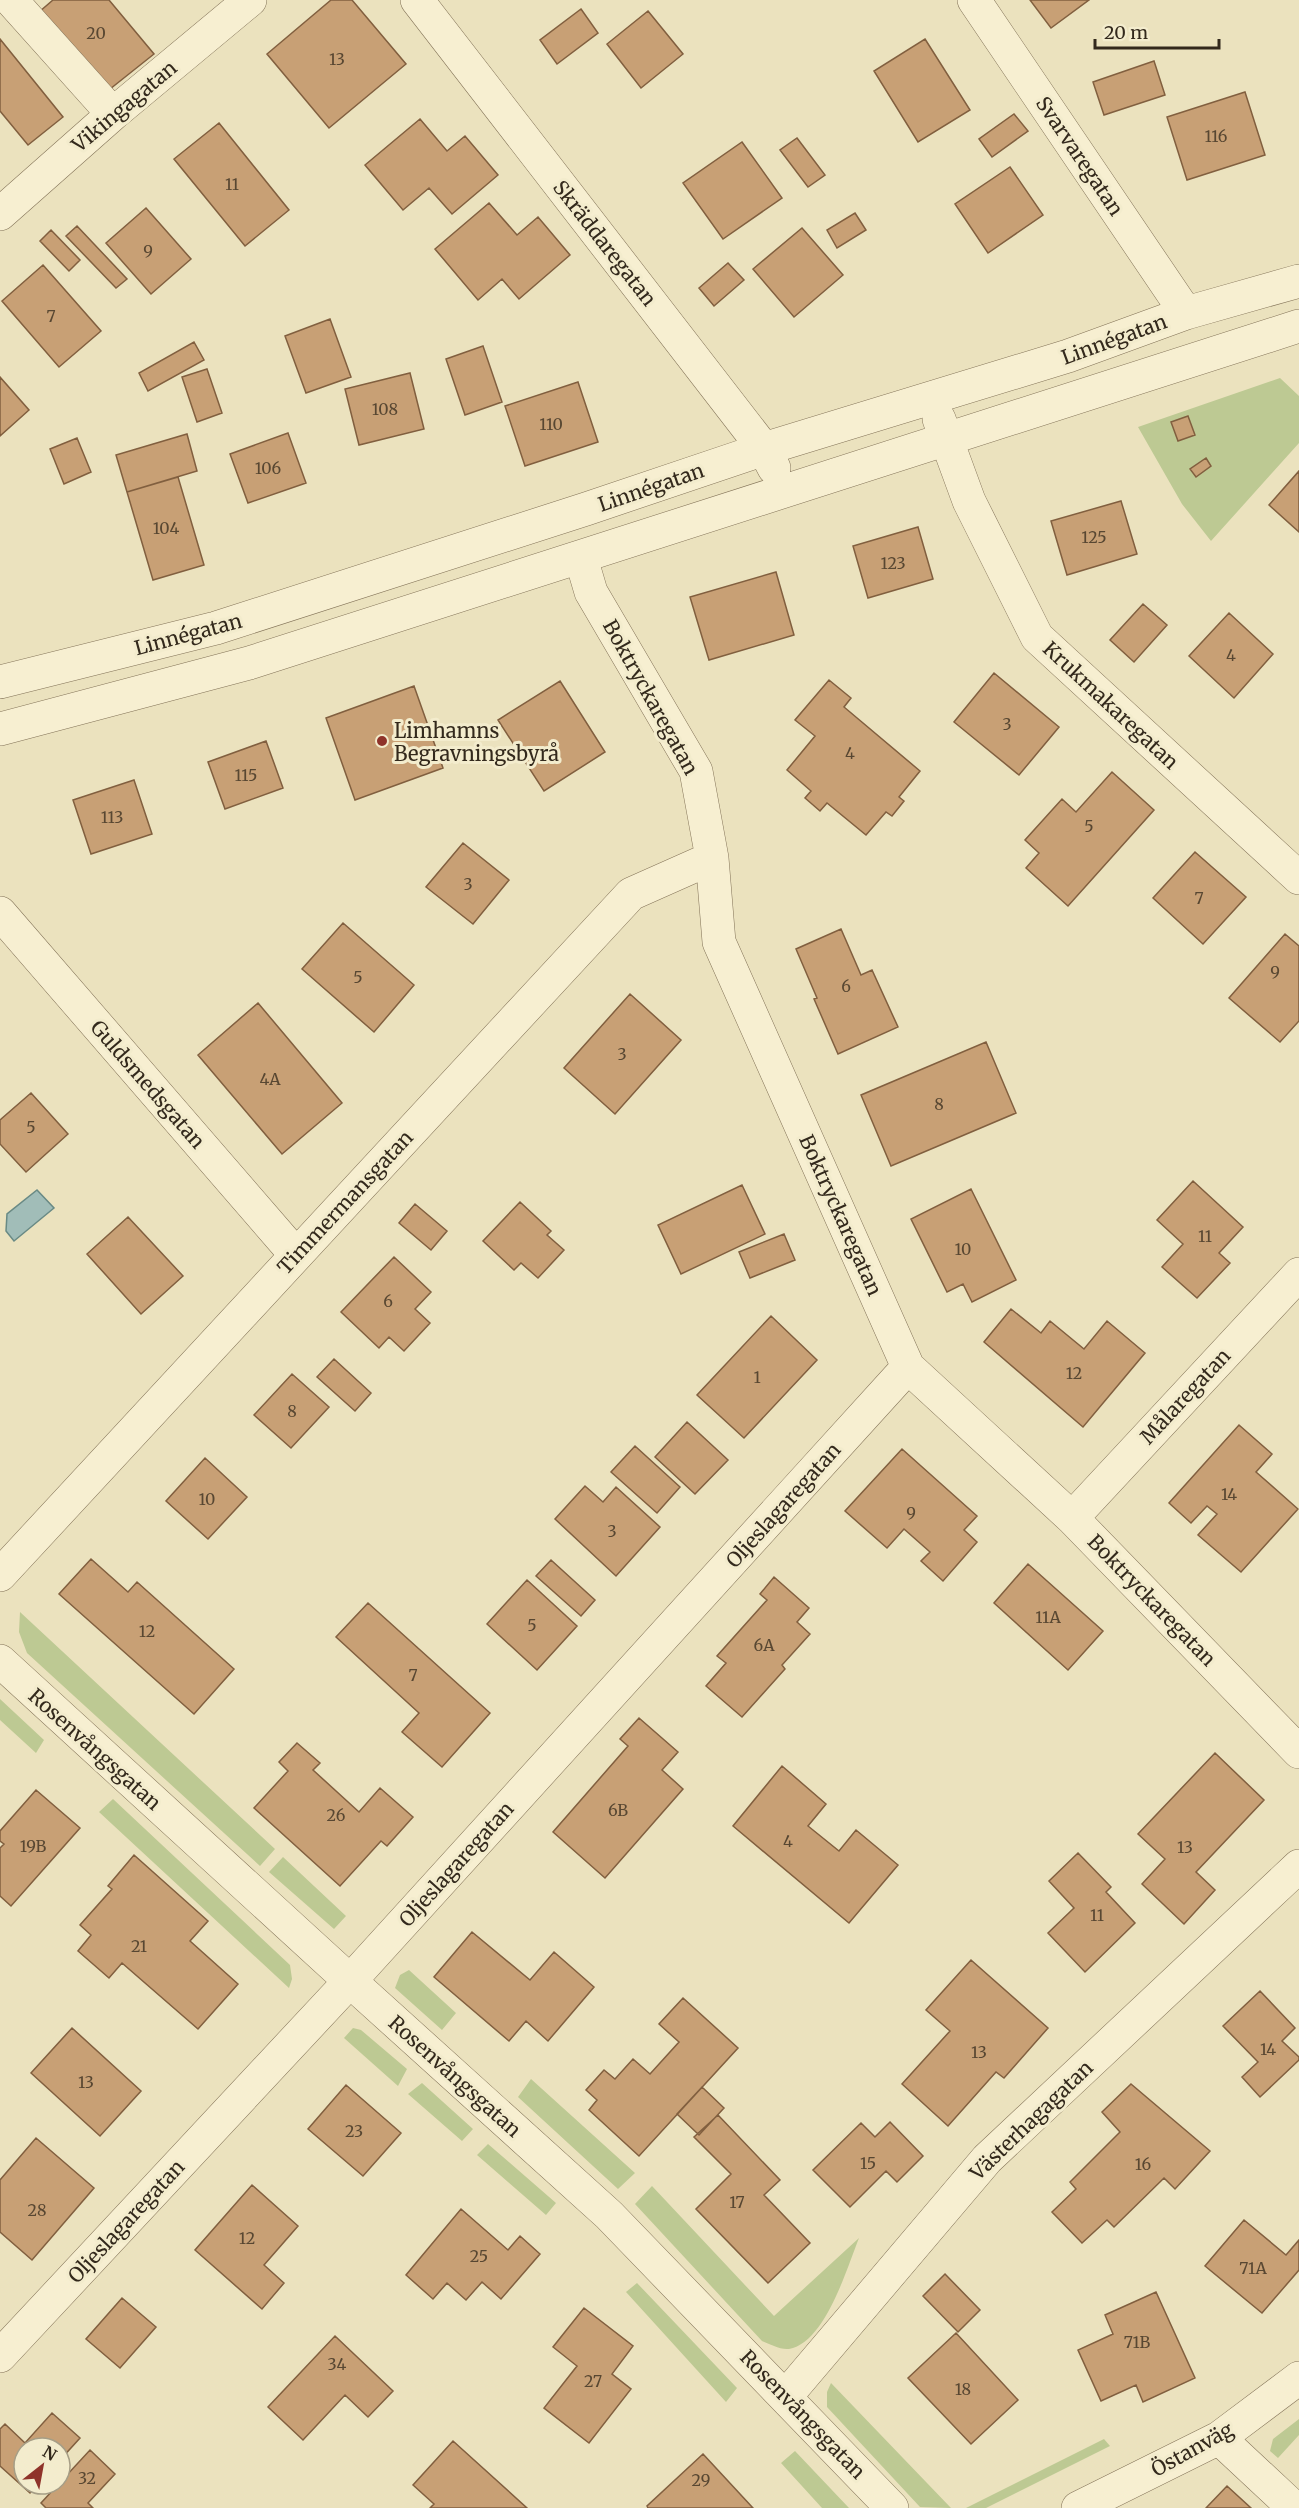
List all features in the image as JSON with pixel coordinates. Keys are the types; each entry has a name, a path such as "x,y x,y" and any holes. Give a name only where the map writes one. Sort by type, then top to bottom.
{"street":[{"path":"11,0 113,114"},
{"name":"Vikingagatan","path":"0,214 113,114 250,0"},
{"name":"Skräddaregatan","path":"417,0 764,449 786,491"},
{"name":"Svarvaregatan","path":"974,0 1186,313"},
{"path":"0,729 239,666 947,439 1298,331 1293,283"},
{"name":"Linnégatan","path":"0,682 216,628 764,449 1068,356 1186,313 1293,283"},
{"name":"Krukmakaregatan","path":"931,398 969,501 1036,637 1299,878"},
{"name":"Boktryckaregatan","path":"580,558 591,592 696,771 712,858 719,942 908,1367 1072,1518 1299,1752"},
{"name":"Timmermansgatan","path":"0,1575 631,894 712,858"},
{"name":"Guldsmedsgatan","path":"0,913 296,1255"},
{"name":"Målaregatan","path":"1072,1518 1299,1274"},
{"name":"Oljeslagaregatan","path":"0,2356 350,1981 908,1367"},
{"name":"Rosenvångsgatan","path":"0,1661 609,2215 892,2508"},
{"name":"Västerhagagatan","path":"786,2396 987,2159 1299,1866"},
{"name":"Östanväg","path":"1078,2508 1219,2438 1299,2378"},
{"path":"1219,2438 1294,2508"}],"green space":[{"path":"1280,378 1299,396 1299,443 1211,541 1182,504 1138,427"},
{"path":"20,1612 275,1849 260,1866 27,1653 19,1632"},
{"path":"0,1699 44,1740 36,1753 0,1720"},
{"path":"113,1799 290,1965 292,1979 289,1988 99,1812"},
{"path":"283,1857 346,1916 334,1929 269,1872"},
{"path":"409,1970 456,2013 442,2030 395,1988 400,1975"},
{"path":"353,2028 361,2030 407,2069 398,2086 344,2038"},
{"path":"531,2079 635,2173 618,2189 518,2097"},
{"path":"422,2083 473,2129 462,2141 408,2094"},
{"path":"488,2144 556,2203 546,2215 477,2155"},
{"path":"652,2186 774,2316 859,2238 833,2302 813,2333 802,2344 789,2349 779,2348 762,2341 635,2204"},
{"path":"637,2283 737,2388 726,2402 626,2292"},
{"path":"831,2383 951,2508 920,2507 827,2407 827,2392"},
{"path":"1299,2419 1299,2435 1278,2458 1270,2451 1273,2439"},
{"path":"1104,2439 1110,2446 986,2508 966,2508"},
{"path":"795,2451 849,2508 822,2508 781,2463"}],"water":[{"path":"37,1190 54,1208 14,1241 6,1231 7,1214"}],"building":[{"path":"53,0 109,0 154,54 105,93 39,12"},
{"path":"331,0 352,0 406,64 329,128 267,54"},
{"path":"1030,0 1089,0 1051,28"},
{"path":"581,9 598,33 557,64 540,40"},
{"path":"648,11 683,54 641,88 607,44"},
{"path":"0,39 63,117 28,145 0,111"},
{"path":"925,39 970,110 918,142 874,71"},
{"path":"1154,61 1165,95 1104,115 1093,82"},
{"path":"1245,92 1265,155 1187,180 1167,117"},
{"path":"1014,114 1028,131 992,157 979,139"},
{"path":"420,119 447,151 465,136 498,175 452,214 429,188 403,210 365,165"},
{"path":"219,123 289,210 245,246 174,159"},
{"path":"797,138 825,175 808,187 780,150"},
{"path":"742,142 782,198 723,239 683,183"},
{"path":"1010,167 1043,215 988,253 955,204"},
{"path":"489,203 517,235 538,217 570,255 519,299 502,279 478,300 435,249"},
{"path":"146,208 191,259 151,294 106,243"},
{"path":"855,213 866,230 837,248 827,230"},
{"path":"77,226 127,279 116,288 66,236"},
{"path":"802,228 843,275 794,317 753,269"},
{"path":"51,230 80,260 69,271 40,241"},
{"path":"728,263 744,280 714,306 699,288"},
{"path":"43,265 101,331 59,367 2,301"},
{"path":"330,319 351,377 306,393 285,336"},
{"path":"194,342 204,360 148,391 139,373"},
{"path":"483,346 502,402 465,415 446,359"},
{"path":"207,369 222,413 197,422 182,377"},
{"path":"410,373 424,429 359,445 345,389"},
{"path":"0,377 29,410 0,436"},
{"path":"578,382 598,442 525,466 505,406"},
{"path":"1188,416 1195,435 1178,441 1171,422"},
{"path":"288,433 306,483 248,503 230,454"},
{"path":"187,434 197,471 127,492 116,455"},
{"path":"77,438 91,472 64,484 50,449"},
{"path":"1206,458 1211,466 1196,477 1190,469"},
{"path":"1299,471 1299,532 1269,505"},
{"path":"178,477 204,565 153,580 127,492"},
{"path":"1121,501 1137,554 1067,575 1051,521"},
{"path":"918,527 933,579 868,598 853,546"},
{"path":"776,572 794,635 709,660 690,597"},
{"path":"1143,604 1167,625 1134,662 1110,640"},
{"path":"1229,613 1273,654 1234,698 1189,656"},
{"path":"994,673 1059,727 1019,775 954,722"},
{"path":"829,680 851,698 844,707 920,771 899,797 904,801 892,816 886,812 866,835 827,803 820,811 805,798 811,791 787,770 815,736 795,720"},
{"path":"560,681 605,752 544,791 498,720"},
{"path":"414,686 443,768 355,800 326,718"},
{"path":"266,741 283,788 225,809 208,762"},
{"path":"1112,772 1154,810 1068,906 1026,868 1039,853 1025,840 1062,799 1076,812"},
{"path":"134,780 152,834 91,854 73,800"},
{"path":"463,843 509,880 473,924 426,887"},
{"path":"1195,852 1246,897 1203,944 1153,898"},
{"path":"343,923 414,985 374,1032 302,969"},
{"path":"841,929 861,975 872,970 898,1027 838,1054 814,999 817,998 796,949"},
{"path":"1285,934 1299,946 1299,1021 1280,1042 1229,998"},
{"path":"630,994 681,1040 615,1114 564,1068"},
{"path":"258,1003 342,1103 282,1154 198,1055"},
{"path":"986,1042 1016,1113 891,1166 861,1095"},
{"path":"31,1093 68,1134 26,1172 0,1144 0,1120"},
{"path":"1193,1181 1243,1227 1219,1253 1230,1263 1197,1298 1162,1267 1183,1244 1157,1220"},
{"path":"742,1185 765,1234 681,1274 658,1225"},
{"path":"971,1189 1016,1280 972,1302 963,1284 947,1292 911,1219"},
{"path":"520,1202 551,1231 547,1235 564,1250 538,1278 521,1263 514,1270 483,1241"},
{"path":"415,1204 447,1231 431,1250 399,1223"},
{"path":"128,1217 183,1276 141,1314 87,1254"},
{"path":"784,1234 795,1260 750,1278 739,1252"},
{"path":"394,1257 431,1292 415,1309 430,1323 404,1351 389,1337 379,1348 341,1312"},
{"path":"1011,1309 1041,1333 1050,1321 1084,1349 1107,1321 1145,1353 1083,1427 984,1342"},
{"path":"771,1316 817,1360 744,1438 697,1395"},
{"path":"334,1359 371,1393 355,1411 317,1377"},
{"path":"292,1374 329,1407 291,1448 254,1415"},
{"path":"687,1422 728,1460 695,1494 655,1457"},
{"path":"1239,1425 1272,1454 1256,1472 1298,1509 1241,1572 1198,1535 1217,1514 1207,1506 1191,1523 1169,1503"},
{"path":"635,1446 680,1487 657,1513 611,1472"},
{"path":"902,1449 977,1516 964,1530 977,1542 943,1581 921,1561 930,1552 904,1529 887,1548 845,1511"},
{"path":"205,1458 247,1497 208,1539 166,1501"},
{"path":"585,1486 603,1502 616,1487 660,1527 616,1576 555,1519"},
{"path":"91,1559 128,1592 137,1582 234,1669 194,1714 59,1594"},
{"path":"551,1560 595,1600 581,1616 536,1576"},
{"path":"1028,1564 1103,1631 1068,1670 994,1603"},
{"path":"774,1577 809,1608 797,1622 810,1634 782,1665 785,1669 742,1717 706,1686 726,1663 717,1656 767,1600 760,1594"},
{"path":"527,1580 577,1626 537,1670 487,1624"},
{"path":"368,1603 490,1713 442,1767 402,1732 419,1713 336,1637"},
{"path":"639,1718 678,1752 662,1770 683,1789 605,1878 553,1832 628,1746 620,1739"},
{"path":"297,1743 320,1763 313,1770 359,1812 380,1788 413,1817 387,1846 381,1841 340,1886 254,1808 288,1771 279,1762"},
{"path":"1215,1753 1264,1800 1196,1872 1215,1890 1184,1924 1142,1884 1165,1859 1138,1834"},
{"path":"782,1766 826,1804 808,1826 839,1851 856,1830 898,1865 849,1923 733,1826"},
{"path":"36,1790 80,1828 11,1906 0,1896 0,1848 4,1844 0,1841 0,1831"},
{"path":"1078,1853 1111,1887 1106,1892 1135,1923 1085,1972 1048,1933 1074,1908 1049,1881"},
{"path":"134,1855 208,1921 190,1941 238,1984 198,2029 122,1963 109,1978 78,1951 91,1935 80,1925 112,1889 108,1886"},
{"path":"472,1932 530,1980 554,1952 594,1987 548,2041 526,2021 509,2041 434,1977"},
{"path":"971,1960 1048,2028 1004,2078 996,2072 948,2126 902,2084 950,2031 926,2010"},
{"path":"1260,1991 1295,2028 1282,2041 1299,2057 1299,2060 1260,2097 1242,2077 1258,2062 1223,2026"},
{"path":"683,1998 738,2048 639,2156 589,2110 597,2100 586,2090 604,2070 615,2079 633,2059 650,2074 679,2042 659,2024"},
{"path":"72,2028 141,2091 100,2136 31,2073"},
{"path":"1131,2084 1210,2151 1175,2189 1164,2178 1114,2227 1107,2220 1082,2243 1052,2212 1076,2189 1070,2182 1120,2132 1102,2112"},
{"path":"346,2085 401,2133 363,2176 308,2129"},
{"path":"702,2087 724,2108 699,2135 677,2114"},
{"path":"718,2115 780,2180 764,2195 810,2243 768,2283 696,2209 731,2174 694,2137"},
{"path":"890,2122 923,2156 897,2182 886,2171 850,2207 813,2170 861,2123 875,2137"},
{"path":"36,2138 94,2188 32,2260 0,2232 0,2180"},
{"path":"252,2185 298,2226 264,2265 284,2283 262,2309 195,2250"},
{"path":"461,2209 508,2250 520,2236 540,2254 501,2299 482,2282 466,2300 447,2283 433,2299 406,2275"},
{"path":"1244,2220 1286,2255 1299,2240 1299,2270 1262,2313 1205,2266"},
{"path":"945,2274 980,2310 958,2332 923,2296"},
{"path":"1156,2292 1195,2378 1143,2402 1136,2385 1101,2401 1078,2350 1113,2334 1105,2315"},
{"path":"122,2298 156,2327 120,2368 86,2339"},
{"path":"584,2308 633,2346 612,2374 631,2389 589,2443 544,2408 577,2366 553,2347"},
{"path":"956,2333 1018,2400 971,2444 908,2378"},
{"path":"335,2336 393,2391 368,2417 345,2395 303,2440 268,2407"},
{"path":"52,2413 80,2438 72,2447 72,2436 31,2436"},
{"path":"5,2424 18,2436 12,2436 12,2477 0,2466 0,2429"},
{"path":"453,2441 527,2508 430,2508 434,2504 413,2485"},
{"path":"90,2450 115,2474 88,2503 93,2508 46,2508 41,2503 47,2496 72,2496 72,2469"},
{"path":"703,2454 753,2508 648,2508 647,2506"},
{"path":"1227,2486 1251,2508 1206,2508"}],"place":[{"name":"Limhamns Begravningsbyrå","path":"382,741"}]}
